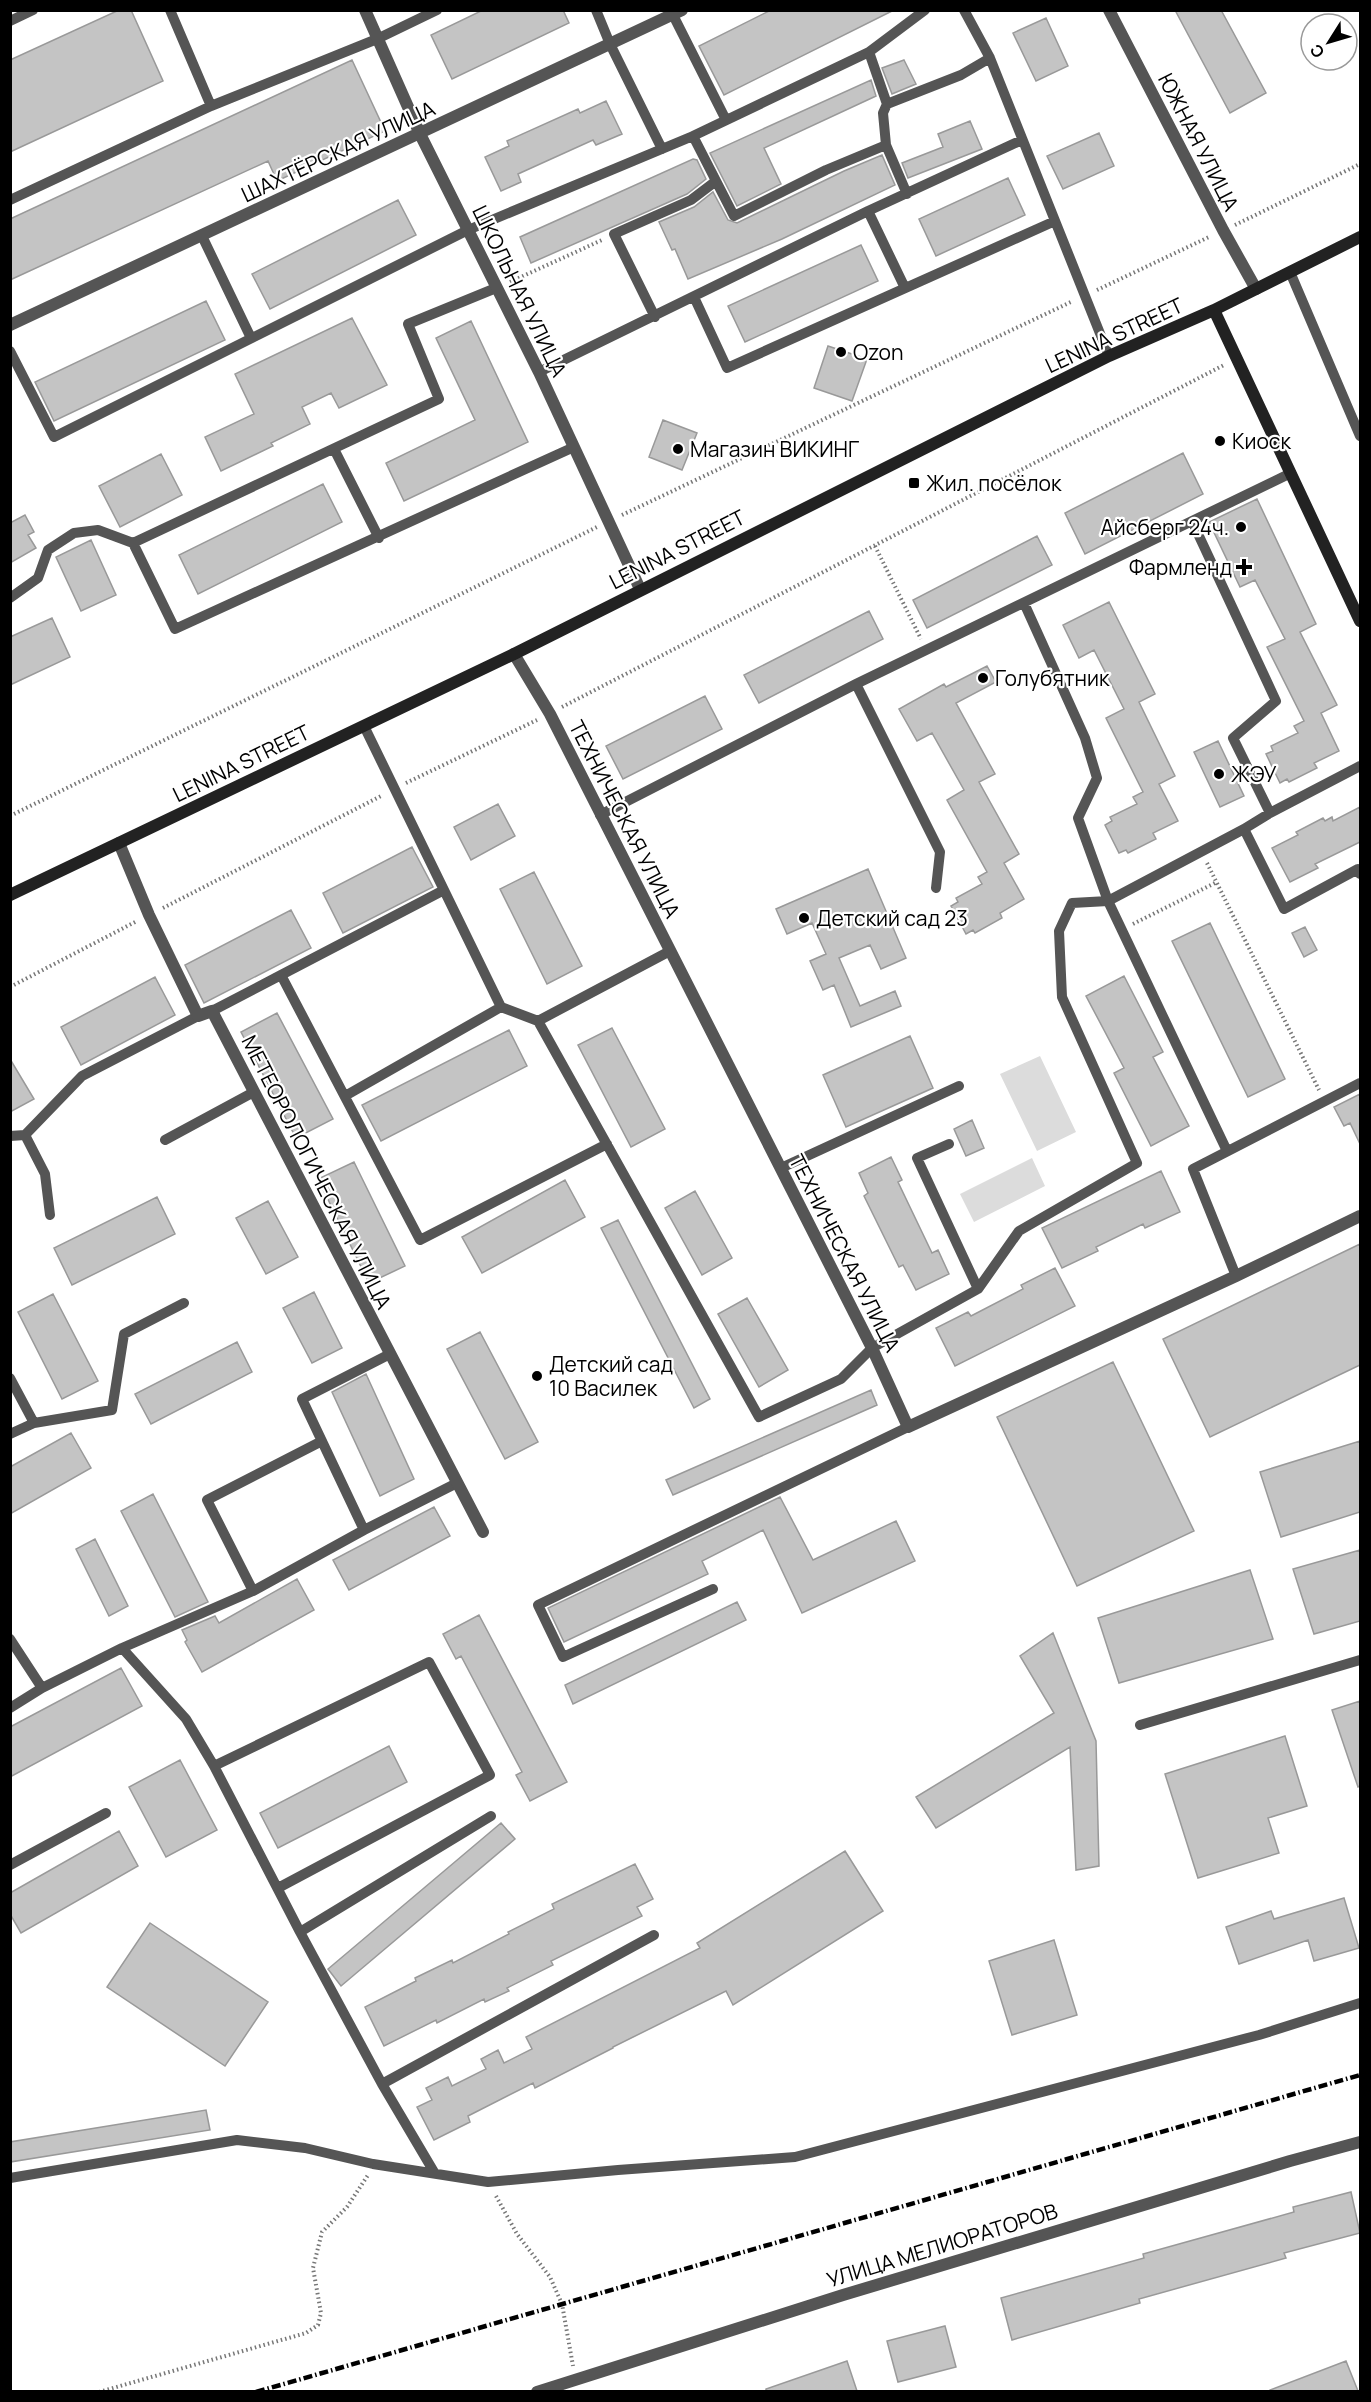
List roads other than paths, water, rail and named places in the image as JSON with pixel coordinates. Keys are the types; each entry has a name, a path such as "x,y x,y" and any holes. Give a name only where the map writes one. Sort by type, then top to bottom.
{"main road":[{"name":"LENINA STREET","path":"10,895 514,654 1109,356 1214,310 1360,237"},
{"path":"1214,310 1360,621"}],"street":[{"name":"ШКОЛЬНАЯ УЛИЦА","path":"364,10 420,134 539,372 640,590"},
{"name":"ЮЖНАЯ УЛИЦА","path":"1109,10 1223,231 1256,289"},
{"name":"ШАХТЁРСКАЯ УЛИЦА","path":"10,325 678,13"},
{"name":"ТЕХНИЧЕСКАЯ УЛИЦА","path":"514,654 550,714 872,1348 908,1427"},
{"path":"119,843 149,915 198,1016 212,1011"},
{"name":"МЕТЕОРОЛОГИЧЕСКАЯ УЛИЦА","path":"212,1011 483,1532"},
{"path":"908,1427 1236,1276 1360,1216"},
{"name":"УЛИЦА МЕЛИОРАТОРОВ","path":"537,2391 575,2387 843,2295 1360,2142"}],"lane":[{"path":"10,21 33,10"},
{"path":"170,10 211,106"},
{"path":"10,200 211,106 377,39 437,10"},
{"path":"596,10 610,44 662,149"},
{"path":"10,351 54,437 468,230 662,149 868,51 925,10"},
{"path":"964,10 990,58 1109,356"},
{"path":"678,13 726,120"},
{"path":"868,51 887,104 884,113 886,145 907,194"},
{"path":"887,104 961,75 990,58"},
{"path":"693,135 734,216 826,171 886,145"},
{"path":"539,372 656,317 868,211 1022,140"},
{"path":"656,317 614,234 691,200 716,182"},
{"path":"868,211 905,288"},
{"path":"694,297 726,368 1055,221"},
{"path":"202,236 251,338"},
{"path":"1290,273 1360,436"},
{"path":"132,543 439,399 408,324 496,288"},
{"path":"10,598 38,578 48,550 74,533 98,530 132,543 175,629 379,538 574,447"},
{"path":"334,449 379,538"},
{"path":"600,815 856,684 1291,473"},
{"path":"1192,521 1276,701 1233,738 1270,813"},
{"path":"1024,603 1085,738 1096,778 1078,818 1108,901 1227,1151"},
{"path":"856,684 940,852 936,888"},
{"path":"364,726 501,1007 538,1022 759,1417 841,1379 872,1348 978,1289 1019,1231 1137,1163 1062,997 1059,974 1059,931 1072,903 1108,901 1360,766"},
{"path":"1244,829 1284,909 1358,869 1360,874"},
{"path":"212,1011 444,890"},
{"path":"538,1022 670,951"},
{"path":"281,975 420,1240 607,1144"},
{"path":"345,1096 501,1007"},
{"path":"10,1136 25,1135 82,1076 198,1016"},
{"path":"1236,1276 1193,1169 1360,1083"},
{"path":"781,1168 959,1086"},
{"path":"165,1140 254,1092"},
{"path":"25,1135 45,1174 50,1215"},
{"path":"949,1144 917,1158 978,1289"},
{"path":"10,1434 34,1423 112,1410 124,1334 184,1303"},
{"path":"364,1530 302,1399 390,1354"},
{"path":"10,1378 34,1423"},
{"path":"713,1589 563,1657 537,1605 908,1427"},
{"path":"253,1591 207,1500 322,1441"},
{"path":"10,1708 42,1688 122,1648 253,1591 364,1530 457,1483"},
{"path":"10,1639 42,1688"},
{"path":"122,1648 186,1719 214,1766 382,2084 434,2172"},
{"path":"1140,1725 1360,1660"},
{"path":"214,1766 429,1662 490,1775 278,1888"},
{"path":"10,1864 106,1814"},
{"path":"300,1932 491,1816"},
{"path":"382,2084 654,1935"},
{"path":"10,2178 237,2140 305,2148 373,2164 488,2182 795,2157 1260,2035 1360,2003"}],"railway":[{"path":"256,2392 1360,2075"}],"place":[{"name":"Ozon","path":"841,352"},
{"name":"Киоск","path":"1220,441"},
{"name":"Магазин ВИКИНГ","path":"678,449"},
{"name":"Жил. посёлок","path":"914,483"},
{"name":"Айсберг 24ч.","path":"1241,527"},
{"name":"Фармленд","path":"1244,567"},
{"name":"Голубятник","path":"983,678"},
{"name":"ЖЭУ","path":"1219,774"},
{"name":"Детский сад 23","path":"804,918"},
{"name":"Детский сад 10 Василек","path":"537,1376"}]}
